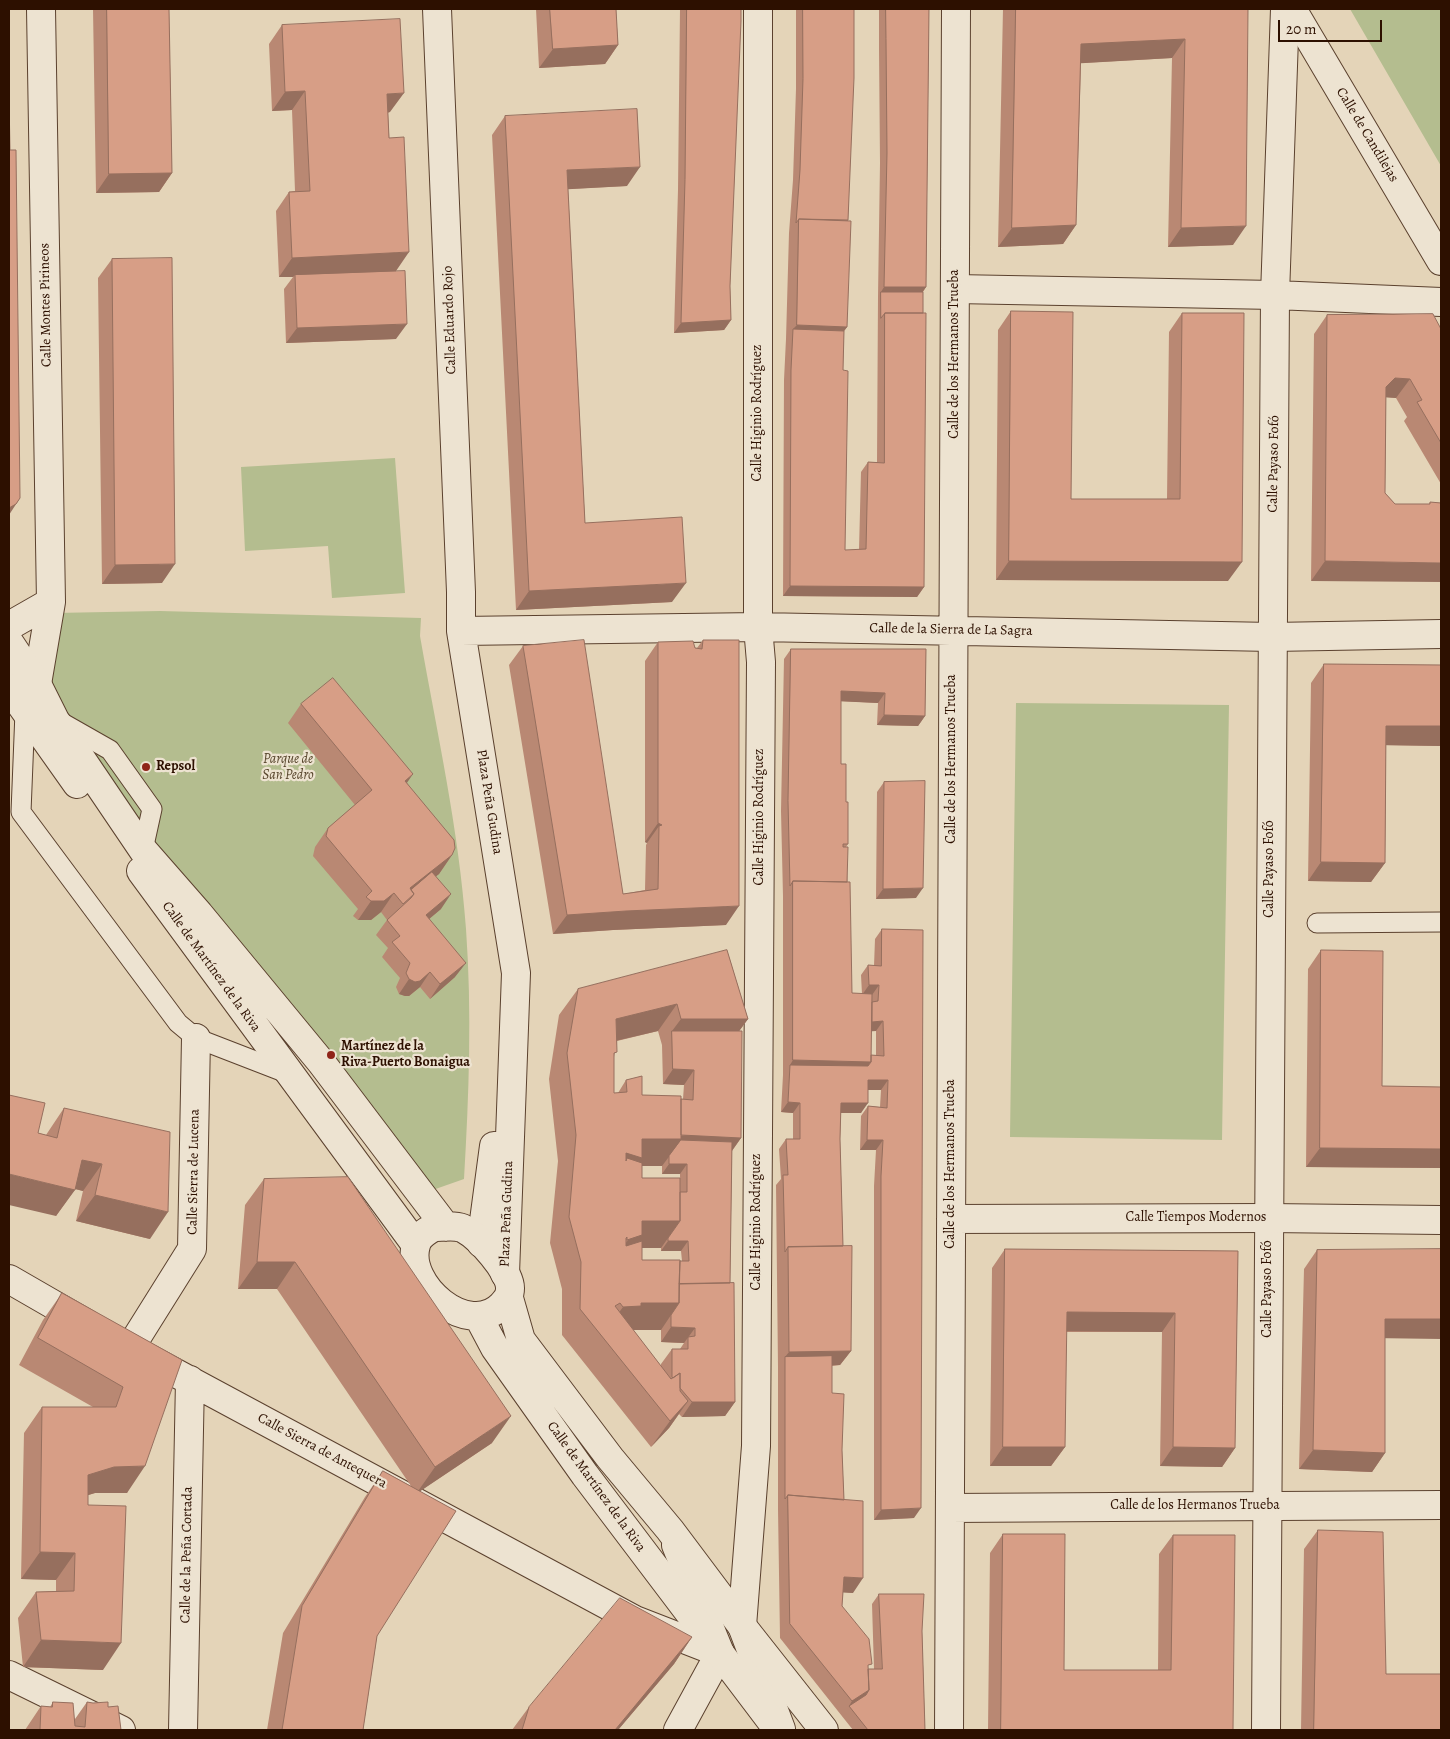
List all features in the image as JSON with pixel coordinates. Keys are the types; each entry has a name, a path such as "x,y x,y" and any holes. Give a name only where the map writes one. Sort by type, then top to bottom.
{"street":[{"name":"Calle Montes Pirineos","path":"37,684 51,602 40,9"},
{"name":"Calle Eduardo Rojo","path":"437,9 461,582 461,631"},
{"name":"Calle Higinio Rodríguez","path":"742,1626 756,1446 761,662 758,627 758,9"},
{"name":"Calle de los Hermanos Trueba","path":"949,1730 956,9"},
{"name":"Calle Payaso Fofó","path":"1266,1730 1275,295 1285,9"},
{"name":"Calle de Candilejas","path":"1292,9 1441,261"},
{"path":"955,289 1275,295 1441,302"},
{"path":"9,626 51,602"},
{"name":"Calle de la Sierra de La Sagra","path":"461,631 758,627 1272,637 1441,634"},
{"name":"Plaza Peña Gudina","path":"461,631 516,974 507,1286"},
{"name":"Calle de Martínez de la Riva","path":"9,642 37,684 56,720 143,850 200,914 321,1062 446,1226"},
{"path":"9,674 37,684"},
{"name":"Calle de Martínez de la Riva","path":"9,688 289,1074 416,1244"},
{"name":"Plaza Peña Gudina","path":"481,1243 516,974"},
{"name":"Calle Sierra de Lucena","path":"130,1348 192,1249 196,1038"},
{"name":"Calle Tiempos Modernos","path":"951,1219 1268,1218 1441,1220"},
{"path":"446,1226 464,1228 481,1243 489,1251 507,1286 498,1309 478,1316 455,1312 443,1305 427,1289 415,1259 416,1244 423,1234 434,1227 446,1226"},
{"name":"Calle Sierra de Antequera","path":"9,1280 130,1348 635,1620 720,1653"},
{"name":"Calle de Martínez de la Riva","path":"507,1286 521,1340 610,1458 670,1530 742,1626 824,1730"},
{"name":"Calle de Martínez de la Riva","path":"478,1316 495,1348 585,1475 780,1730"},
{"name":"Calle de la Peña Cortada","path":"183,1730 190,1380"},
{"name":"Calle de los Hermanos Trueba","path":"950,1508 1441,1505"},
{"name":"Calle de Martínez de la Riva","path":"670,1530 720,1653"},
{"name":"Calle de Martínez de la Riva","path":"742,1626 780,1730"},
{"path":"678,1730 720,1653"},
{"path":"9,1675 121,1730"}],"lane":[{"path":"25,712 21,812 178,1023 196,1038 289,1074"},
{"path":"1317,923 1441,922"}],"green space":[{"path":"1350,9 1441,9 1441,166"},
{"path":"395,458 405,593 332,598 328,546 245,551 241,467"},
{"name":"Parque de San Pedro","path":"160,611 421,618 420,636 453,818 466,929 469,991 469,1054 464,1179 427,1192 204,909 83,750 42,685 54,613"},
{"path":"1016,703 1229,705 1222,1140 1010,1137"}],"building":[{"path":"107,9 169,9 172,173 109,174"},
{"path":"550,9 616,9 618,45 553,49"},
{"path":"687,9 741,9 730,286 731,320 681,323"},
{"path":"803,9 854,9 854,78 848,220 799,219 796,223 803,79"},
{"path":"886,9 929,9 926,287 884,287 887,153"},
{"path":"1016,9 1248,9 1246,226 1181,228 1185,39 1081,44 1076,225 1012,228"},
{"path":"400,19 404,93 387,94 389,138 404,137 409,252 292,258 289,192 310,191 305,91 285,92 282,25"},
{"path":"9,99 10,150 9,150"},
{"path":"637,109 640,167 567,170 585,523 682,517 686,583 529,591 505,116"},
{"path":"9,150 16,150 20,498 16,504 9,508"},
{"path":"799,219 851,221 847,327 797,325"},
{"path":"172,258 175,564 115,565 112,259"},
{"path":"405,271 407,324 297,328 295,275"},
{"path":"881,292 923,292 923,313 885,313 881,318"},
{"path":"1011,311 1073,312 1071,499 1180,499 1182,313 1244,313 1242,562 1009,561"},
{"path":"885,313 926,313 924,587 790,586 791,370 793,329 844,331 843,370 848,371 845,550 866,549 868,462 884,463"},
{"path":"1433,314 1441,329 1441,443 1417,402 1422,400 1410,379 1395,378 1386,387 1385,493 1395,504 1441,503 1441,563 1325,561 1327,315"},
{"path":"584,640 623,894 658,889 659,826 662,825 658,823 658,642 693,641 695,648 702,649 703,640 739,640 739,906 567,915 523,646"},
{"path":"791,649 926,649 925,716 884,715 885,693 841,691 841,764 846,764 846,802 848,802 848,844 843,844 843,847 848,847 847,882 793,881 790,886 788,801"},
{"path":"1324,664 1441,665 1441,726 1386,726 1385,863 1321,862"},
{"path":"333,678 413,774 405,781 454,840 455,848 452,855 410,888 414,894 403,904 394,893 384,901 371,901 366,897 372,891 326,836 328,828 372,790 301,704"},
{"path":"925,781 923,888 883,889 884,782"},
{"path":"432,872 451,894 426,915 466,963 440,984 430,972 420,981 415,982 409,979 406,973 410,963 392,942 400,936 387,920 411,898 414,894 411,890"},
{"path":"793,881 850,882 852,993 872,994 871,1062 793,1060"},
{"path":"882,929 923,930 921,1508 881,1510 881,1176 883,1140 867,1140 868,1106 887,1108 888,1080 868,1080 868,1103 841,1103 840,1139 843,1246 788,1247 785,1252 783,1175 788,1175 786,1139 800,1139 800,1103 788,1102 790,1065 868,1066 871,1062 871,1055 884,1056 883,1021 872,1022 872,1002 878,1001 879,985 869,985 868,965 881,966"},
{"path":"727,950 748,1019 681,1019 677,1004 616,1019 617,1052 614,1053 614,1093 627,1092 626,1080 642,1076 642,1095 681,1096 681,1139 642,1139 642,1158 626,1153 626,1161 627,1158 642,1163 642,1178 680,1178 680,1221 642,1221 642,1235 627,1240 626,1238 626,1246 642,1241 642,1260 680,1260 679,1303 641,1303 641,1306 623,1307 620,1303 615,1306 671,1379 680,1373 680,1391 688,1401 670,1421 580,1309 581,1262 569,1217 576,1135 567,1053 578,989"},
{"path":"1321,950 1383,951 1382,1086 1441,1087 1441,1149 1320,1148"},
{"path":"672,1031 742,1031 741,1138 681,1135 681,1099 693,1100 694,1070 673,1069"},
{"path":"9,1095 45,1103 38,1133 57,1138 64,1108 170,1132 168,1212 95,1195 102,1164 82,1160 75,1190 9,1174"},
{"path":"681,1140 732,1142 730,1283 679,1284 680,1261 689,1261 688,1241 668,1241 668,1238 680,1221 680,1192 687,1192 687,1164 669,1164 669,1156"},
{"path":"348,1177 511,1416 435,1467 295,1262 257,1262 264,1179"},
{"path":"852,1246 851,1351 789,1352 788,1247"},
{"path":"1005,1249 1238,1251 1235,1448 1173,1447 1175,1313 1067,1312 1065,1447 1003,1447"},
{"path":"1441,1249 1441,1319 1385,1319 1385,1453 1313,1450 1317,1250"},
{"path":"734,1283 735,1402 692,1402 680,1388 680,1373 672,1377 672,1349 688,1349 688,1337 695,1336 695,1328 671,1327 671,1315 679,1303 679,1284"},
{"path":"62,1293 182,1360 145,1466 114,1467 88,1475 88,1505 126,1506 121,1643 41,1640 36,1592 74,1591 75,1553 40,1552 42,1407 116,1407 123,1387 38,1338"},
{"path":"832,1356 832,1393 844,1394 842,1450 844,1500 788,1495 785,1499 785,1357"},
{"path":"383,1471 456,1511 377,1636 363,1730 282,1730 302,1606"},
{"path":"788,1495 863,1501 863,1578 844,1577 842,1606 869,1639 872,1664 868,1665 869,1690 852,1701 790,1624"},
{"path":"1318,1530 1383,1532 1386,1674 1441,1674 1441,1730 1314,1730"},
{"path":"1003,1534 1065,1534 1064,1670 1171,1670 1173,1535 1235,1535 1233,1730 1001,1730"},
{"path":"879,1594 924,1594 922,1631 925,1730 868,1730 849,1706 866,1695 869,1690 868,1669 882,1669"},
{"path":"620,1598 692,1637 615,1730 522,1730 529,1707"},
{"path":"53,1702 73,1703 75,1726 85,1727 87,1702 108,1702 108,1707 118,1706 121,1730 40,1730 41,1706 52,1707"}],"place":[{"name":"Repsol","path":"146,767"},
{"name":"Martínez de la Riva-Puerto Bonaigua","path":"331,1055"}]}
